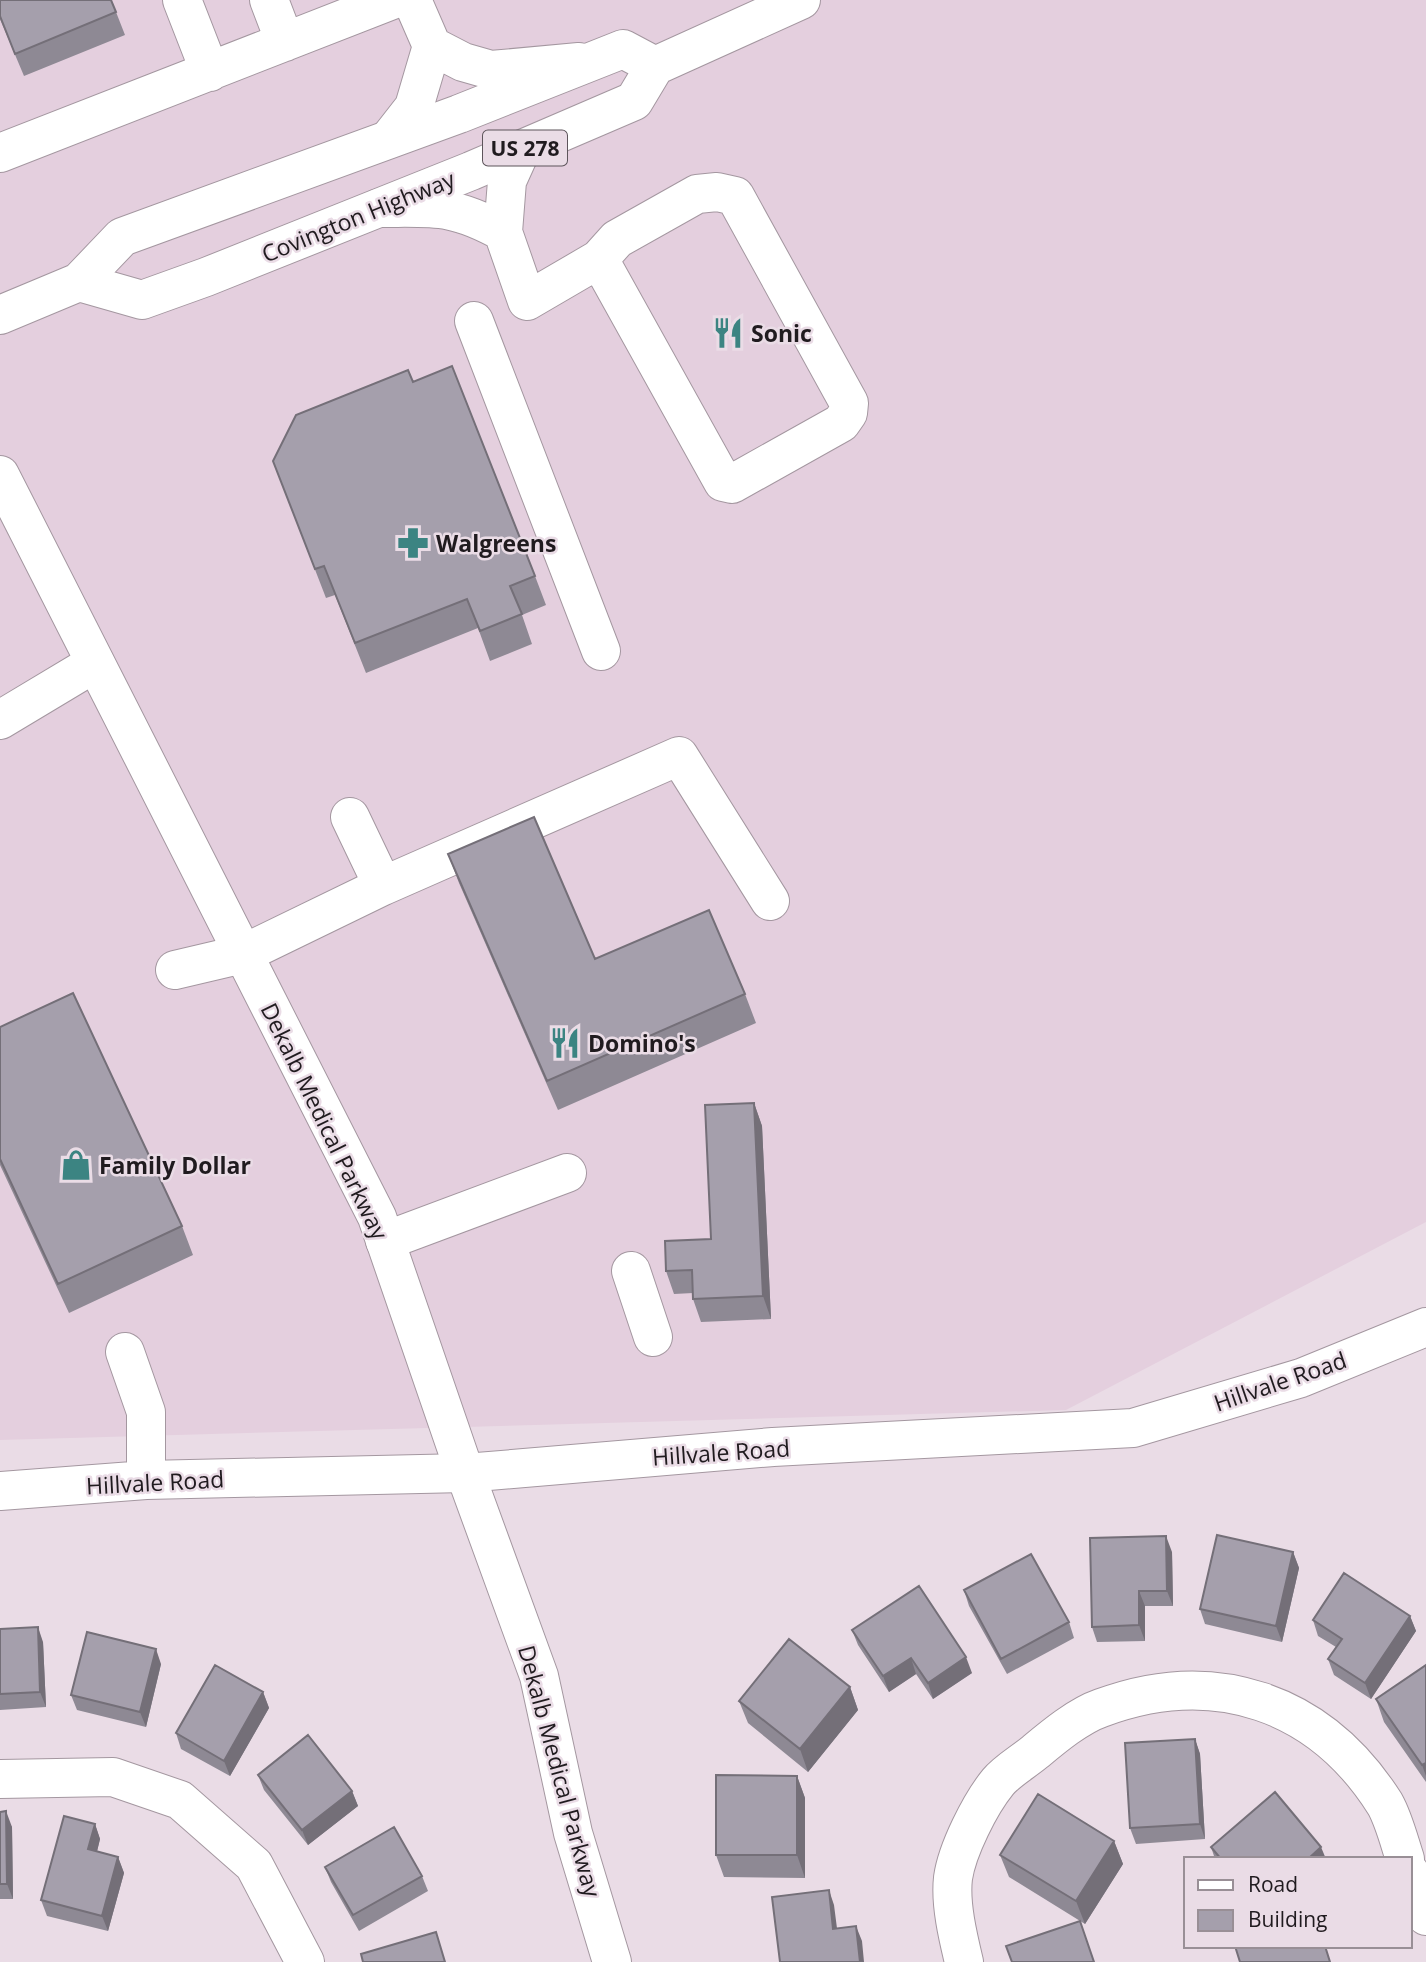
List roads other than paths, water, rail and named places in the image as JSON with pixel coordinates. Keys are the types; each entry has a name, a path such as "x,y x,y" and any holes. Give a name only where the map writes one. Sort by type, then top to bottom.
{"main road":[{"path":"182,0 210,72"},
{"path":"270,0 285,42"},
{"path":"0,153 285,42 343,9 392,0"},
{"path":"412,0 432,46 463,62 491,70 590,61"},
{"path":"655,66 801,0"},
{"path":"389,139 414,107 432,46"},
{"name":"US 278","path":"0,315 79,282 122,237 623,49 655,66"},
{"name":"Covington Highway","path":"79,282 142,299 379,208 634,101 655,66"},
{"path":"521,150 507,181 503,232 527,300"},
{"path":"599,259 723,482 732,484 841,423 848,413 849,402 735,196 716,192 697,194 617,239 599,259 527,300 482,319 601,651"},
{"path":"379,208 450,208 473,216 503,232"},
{"name":"Dekalb Medical Parkway","path":"0,475 372,1207 539,1676 573,1833 612,1962"},
{"path":"0,720 95,663"},
{"path":"175,970 243,954 383,886 679,756 769,901"},
{"path":"350,817 383,886"},
{"path":"385,1241 567,1173"},
{"path":"631,1270 653,1337"},
{"name":"Hillvale Road","path":"0,1491 146,1480 465,1473 773,1447 1133,1428 1301,1378 1426,1327"},
{"path":"125,1352 146,1412 146,1480"},
{"path":"964,1962 958,1937 953,1878 971,1826 998,1782 1045,1744 1099,1709 1174,1689 1228,1694 1288,1710 1337,1744 1386,1805 1404,1857"},
{"path":"0,1779 113,1777 180,1800 254,1865 305,1962"},
{"path":"1412,1878 1426,1916"}],"place":[{"name":"Sonic","path":"728,333"},
{"name":"Walgreens","path":"413,543"},
{"name":"Domino's","path":"565,1043"},
{"name":"Family Dollar","path":"76,1165"}]}
